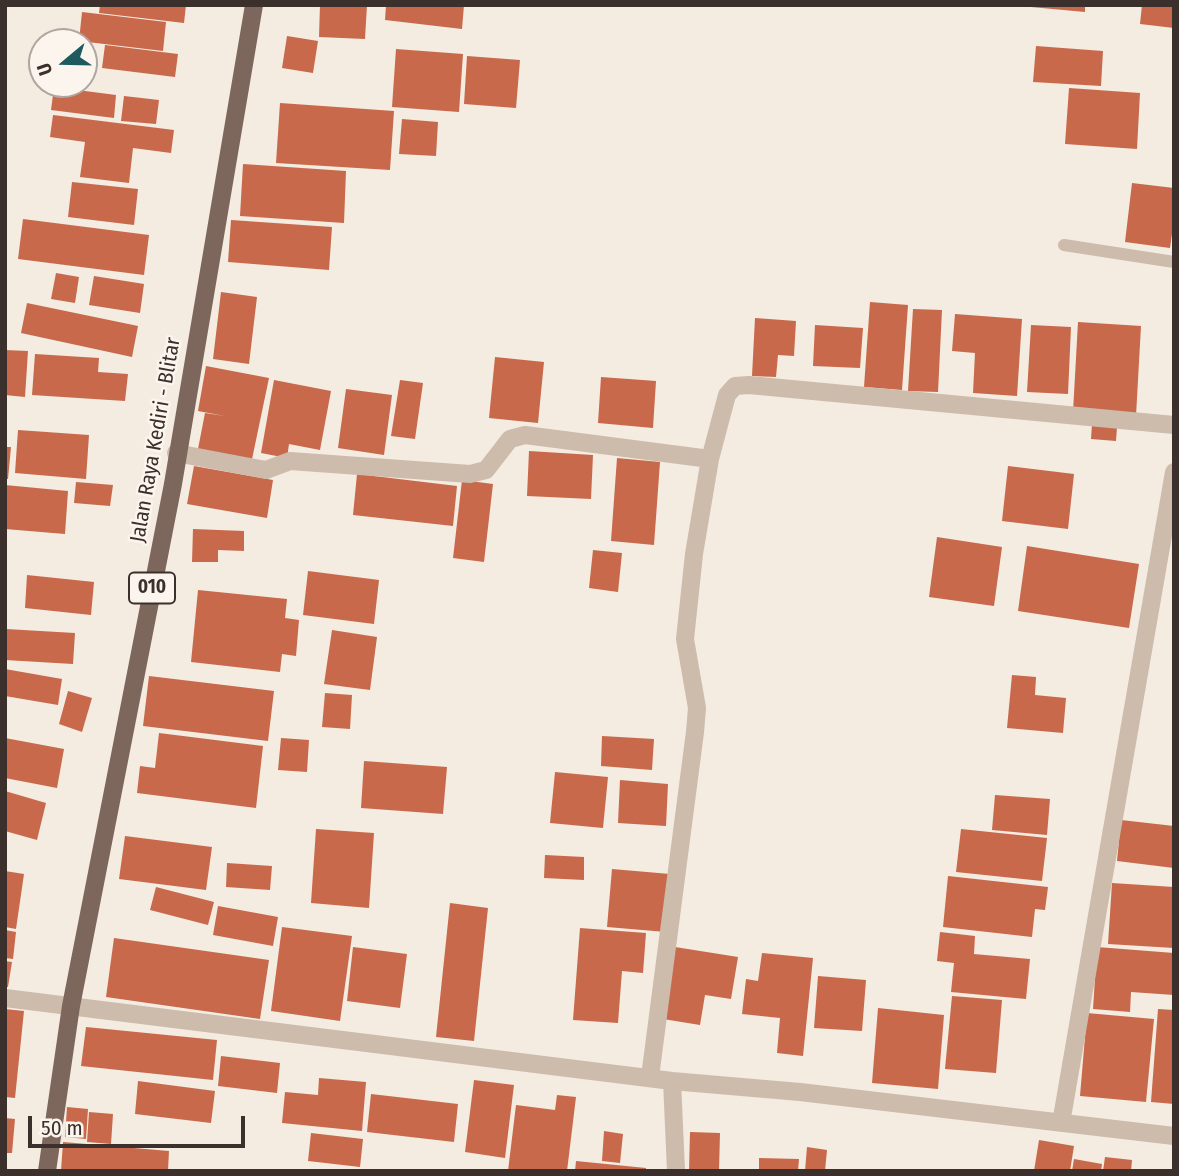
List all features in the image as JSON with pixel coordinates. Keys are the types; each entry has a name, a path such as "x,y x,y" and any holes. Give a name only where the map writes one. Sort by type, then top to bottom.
{"main road":[{"name":"Jalan Raya Kediri - Blitar","path":"47,1171 71,1006 173,484 176,453 254,5"}],"street":[{"path":"650,1077 695,732 697,708 685,639 694,554 710,459 727,395 735,386 749,385 1174,425"},
{"path":"176,453 266,470 290,461 470,474 486,470 510,439 525,435 710,459"},
{"path":"1060,1123 1174,472"},
{"path":"5,998 672,1081 800,1091 1174,1136"},
{"path":"672,1081 676,1171"}],"lane":[{"path":"1064,245 1174,262"}],"building":[{"path":"100,5 186,5 184,23 99,13"},
{"path":"320,5 367,5 365,39 319,37"},
{"path":"386,5 464,5 462,29 385,20"},
{"path":"1085,5 1085,12 1031,7"},
{"path":"1142,5 1174,5 1174,28 1140,24"},
{"path":"82,12 166,22 163,51 98,43 98,28 80,28"},
{"path":"287,36 318,41 313,73 282,68"},
{"path":"105,45 178,54 175,77 102,68"},
{"path":"1036,46 1103,51 1101,86 1033,82"},
{"path":"396,49 463,54 459,112 392,107"},
{"path":"467,56 520,60 516,108 464,104"},
{"path":"1069,88 1140,93 1137,149 1065,144"},
{"path":"98,93 116,95 114,118 51,110 53,98 98,98"},
{"path":"124,96 159,100 156,124 121,121"},
{"path":"280,103 394,111 390,170 276,163"},
{"path":"53,115 174,130 171,153 133,148 129,183 80,177 85,142 50,137"},
{"path":"402,119 438,122 436,156 399,154"},
{"path":"243,164 346,171 344,223 240,216"},
{"path":"72,182 138,189 134,225 68,217"},
{"path":"1132,183 1174,188 1174,220 1170,248 1125,242"},
{"path":"23,219 149,235 144,275 18,259"},
{"path":"231,220 332,227 329,270 228,262"},
{"path":"56,273 79,277 75,303 51,299"},
{"path":"94,276 144,284 140,313 89,305"},
{"path":"221,292 257,297 249,364 213,359"},
{"path":"870,302 908,305 902,390 864,387"},
{"path":"27,303 138,326 132,357 21,333"},
{"path":"913,309 942,310 938,392 908,391"},
{"path":"955,314 1022,319 1017,396 973,393 975,353 952,351"},
{"path":"755,318 796,321 794,356 778,355 776,377 752,376"},
{"path":"1078,322 1141,326 1136,416 1073,412"},
{"path":"815,325 863,328 860,368 813,366"},
{"path":"1031,325 1071,327 1068,394 1027,392"},
{"path":"5,350 28,351 25,397 5,395"},
{"path":"35,354 99,358 98,372 128,374 125,401 32,395"},
{"path":"495,357 544,362 538,423 489,418"},
{"path":"206,366 269,378 251,464 197,454 205,413 225,416 198,411"},
{"path":"601,377 656,381 653,428 598,423"},
{"path":"274,380 331,391 320,450 289,444 287,458 261,453"},
{"path":"400,380 423,383 415,439 391,436"},
{"path":"346,389 392,395 384,455 338,448"},
{"path":"1092,424 1117,427 1116,441 1091,439"},
{"path":"18,430 89,435 86,479 15,473"},
{"path":"5,447 11,447 8,479 5,479"},
{"path":"529,451 593,455 591,499 527,496"},
{"path":"617,458 660,462 654,545 611,541"},
{"path":"194,466 273,480 267,518 187,504"},
{"path":"1008,466 1074,474 1068,529 1002,521"},
{"path":"357,474 457,486 453,526 353,515"},
{"path":"462,480 493,484 484,562 453,558"},
{"path":"76,482 113,485 110,506 74,503"},
{"path":"5,485 68,491 65,534 5,529"},
{"path":"193,529 244,531 244,551 218,550 218,562 192,562"},
{"path":"937,537 1002,547 994,606 929,597"},
{"path":"1027,546 1139,564 1129,628 1018,611"},
{"path":"593,550 622,553 618,592 589,588"},
{"path":"308,571 379,580 374,624 303,615"},
{"path":"27,575 94,582 91,615 25,608"},
{"path":"198,590 287,599 285,618 299,620 296,656 282,654 280,672 191,662"},
{"path":"6,629 75,633 73,664 5,660"},
{"path":"332,630 377,637 370,690 324,684"},
{"path":"5,669 62,679 58,705 5,696"},
{"path":"1012,675 1036,677 1035,695 1066,698 1063,733 1007,728"},
{"path":"149,676 274,691 268,741 143,726"},
{"path":"68,691 92,698 82,732 59,724"},
{"path":"325,693 352,695 350,729 322,727"},
{"path":"159,733 263,746 256,808 137,793 140,766 155,768"},
{"path":"602,736 654,739 652,770 601,766"},
{"path":"5,738 64,749 57,788 5,778"},
{"path":"281,738 309,740 307,772 278,770"},
{"path":"364,761 447,767 443,814 361,808"},
{"path":"555,772 608,777 603,828 550,823"},
{"path":"620,780 668,784 666,826 618,823"},
{"path":"5,791 46,803 37,840 5,831"},
{"path":"995,795 1050,799 1047,835 992,830"},
{"path":"1121,820 1174,826 1174,868 1117,861"},
{"path":"316,829 374,833 369,908 311,903"},
{"path":"961,829 1047,838 1042,881 956,872"},
{"path":"125,836 212,847 206,890 119,879"},
{"path":"545,855 584,857 584,880 544,878"},
{"path":"227,863 272,866 270,890 226,887"},
{"path":"612,869 670,874 666,932 607,927"},
{"path":"5,871 24,874 16,929 5,927"},
{"path":"948,876 1048,887 1045,910 1035,909 1032,937 943,927"},
{"path":"1112,883 1174,887 1174,948 1108,944"},
{"path":"156,887 214,902 208,925 150,910"},
{"path":"450,903 488,908 474,1041 436,1037"},
{"path":"218,906 278,917 273,946 213,935"},
{"path":"282,927 352,936 340,1021 271,1011"},
{"path":"580,928 646,933 643,973 622,971 618,1023 573,1020"},
{"path":"5,930 16,932 13,959 5,958"},
{"path":"940,932 975,936 974,954 1030,959 1026,999 951,992 954,963 937,961"},
{"path":"114,938 269,960 260,1019 106,997"},
{"path":"353,947 407,954 400,1008 347,1001"},
{"path":"675,947 738,957 731,999 705,995 700,1025 663,1019"},
{"path":"1097,947 1174,953 1174,995 1131,992 1130,1012 1093,1009"},
{"path":"762,953 813,958 803,1056 777,1053 780,1018 742,1014 746,979 758,981"},
{"path":"5,961 12,962 8,987 5,987"},
{"path":"818,976 866,980 862,1031 814,1028"},
{"path":"952,996 1002,1000 996,1073 945,1069"},
{"path":"878,1008 944,1015 938,1089 872,1083"},
{"path":"5,1009 24,1011 15,1098 5,1097"},
{"path":"1158,1009 1174,1010 1174,1104 1151,1102"},
{"path":"1087,1013 1154,1019 1146,1102 1080,1096"},
{"path":"86,1027 217,1040 213,1080 81,1066"},
{"path":"221,1056 280,1063 277,1093 218,1086"},
{"path":"319,1078 366,1082 362,1131 282,1123 285,1092 318,1095"},
{"path":"474,1080 514,1085 505,1158 465,1152"},
{"path":"138,1081 215,1091 211,1123 135,1114"},
{"path":"371,1094 458,1104 454,1142 367,1132"},
{"path":"557,1095 576,1097 567,1171 508,1171 516,1105 555,1110"},
{"path":"67,1107 88,1109 86,1139 65,1137"},
{"path":"89,1112 113,1114 111,1144 87,1142"},
{"path":"5,1118 15,1119 12,1153 5,1153"},
{"path":"604,1131 623,1134 620,1163 602,1161"},
{"path":"690,1132 720,1133 719,1171 689,1171"},
{"path":"311,1133 363,1139 360,1167 308,1161"},
{"path":"1039,1140 1074,1146 1070,1171 1034,1171"},
{"path":"63,1142 169,1151 168,1171 61,1171"},
{"path":"807,1147 827,1150 825,1171 805,1171"},
{"path":"1105,1157 1132,1160 1131,1171 1103,1171"},
{"path":"759,1158 799,1159 798,1171 759,1171"},
{"path":"1074,1159 1102,1164 1101,1171 1072,1171"},
{"path":"576,1161 646,1168 646,1171 575,1171"}]}
